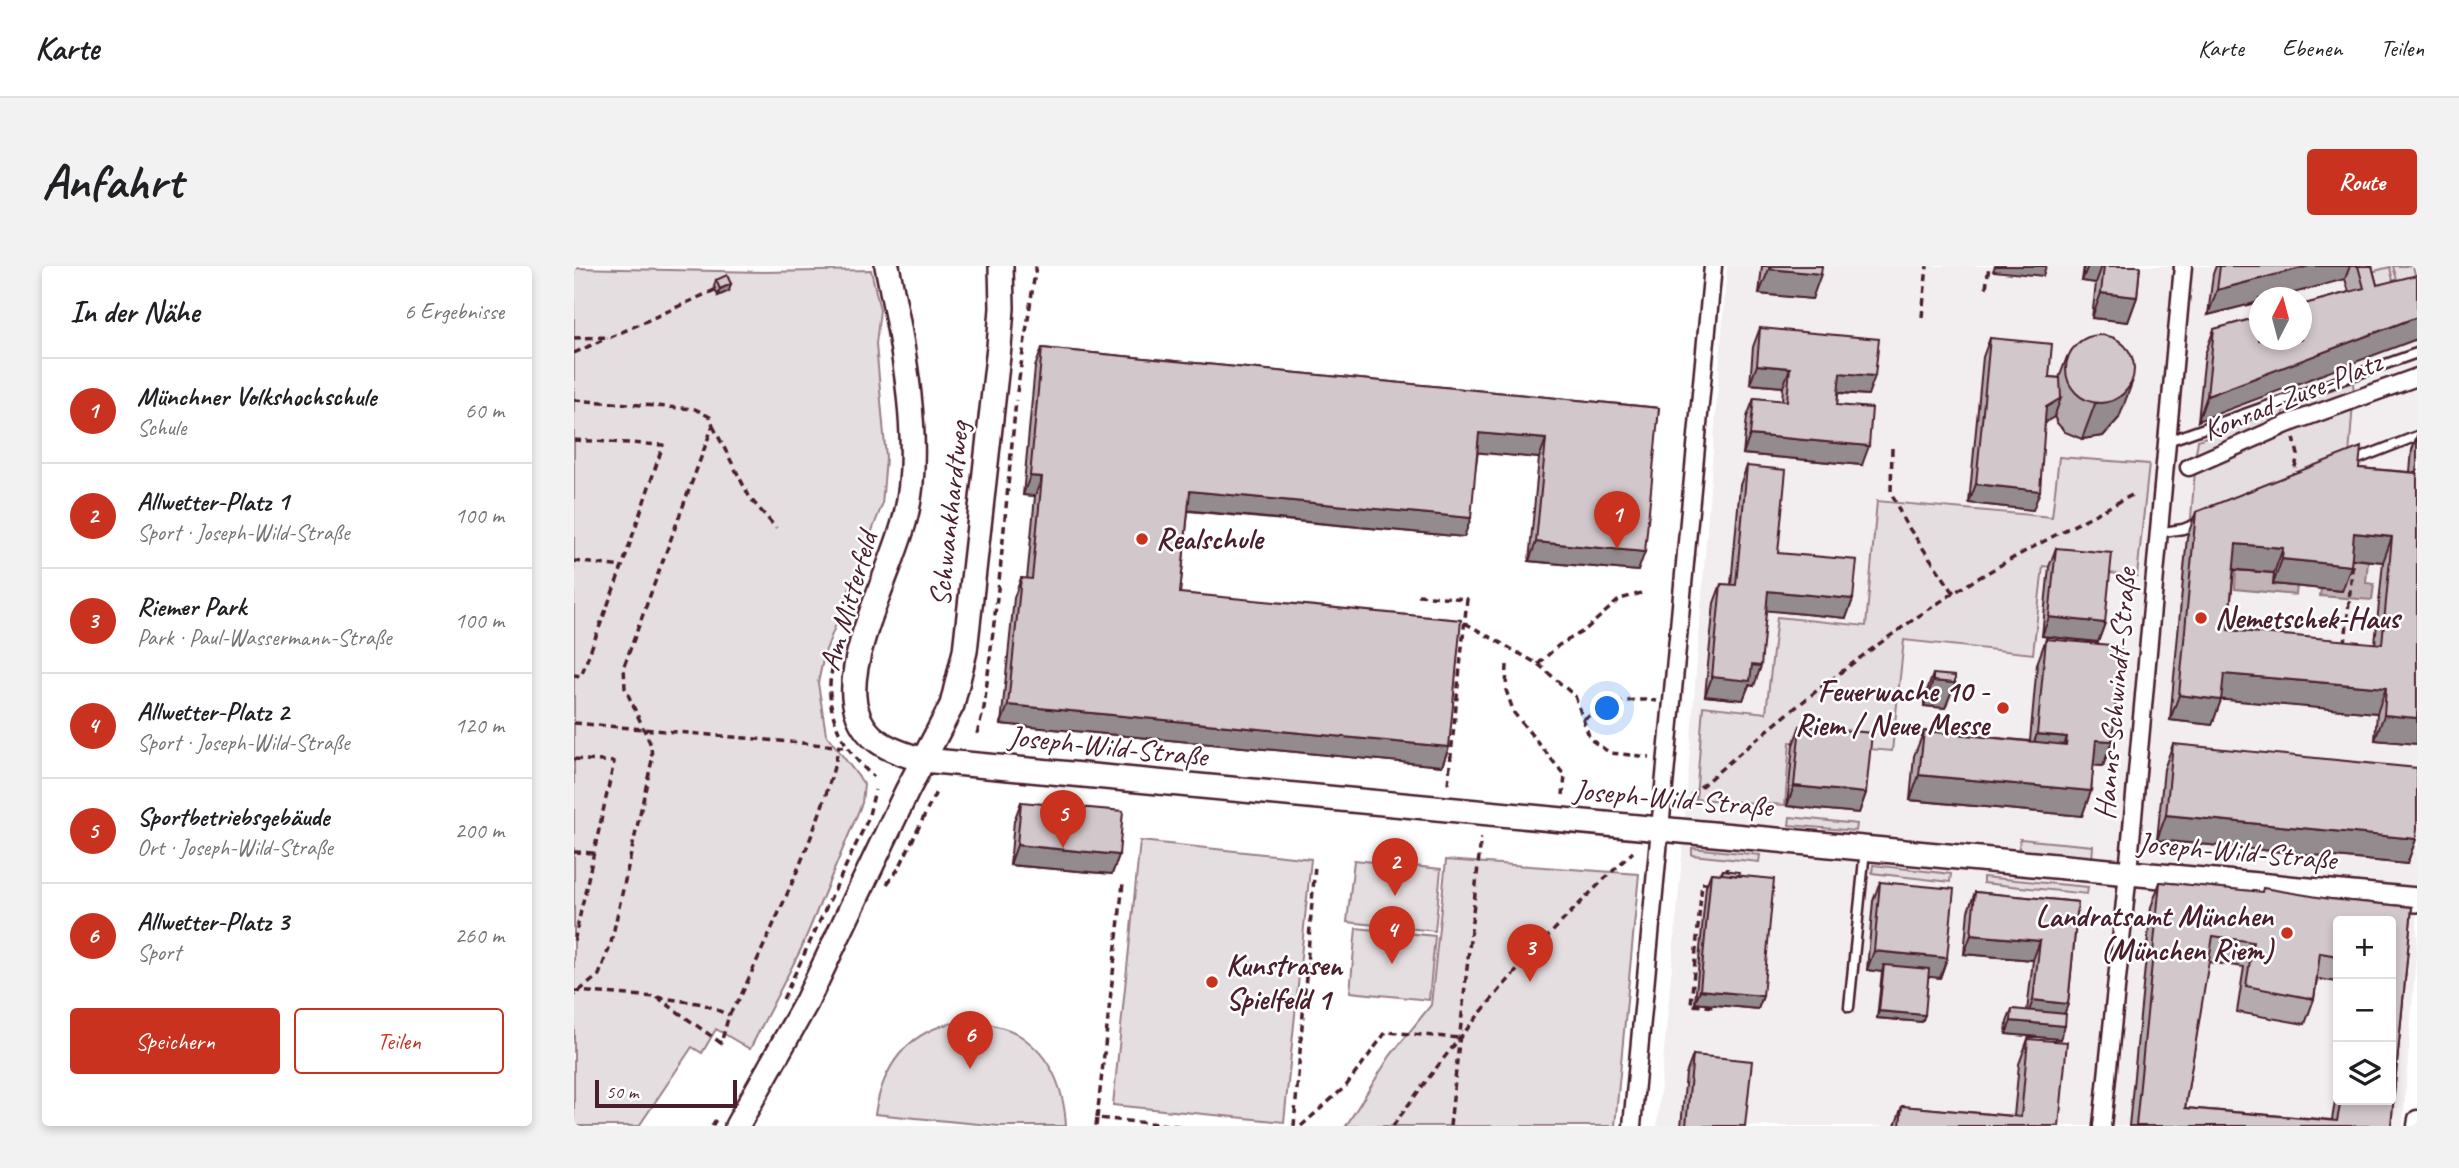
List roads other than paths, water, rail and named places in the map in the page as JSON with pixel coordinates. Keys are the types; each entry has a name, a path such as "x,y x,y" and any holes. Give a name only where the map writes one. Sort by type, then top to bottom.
{"street":[{"name":"Am Mitterfeld","path":"887,266 908,399 912,469 904,521 863,644 854,696 861,721 878,743 891,751 923,760"},
{"name":"Schwankhardtweg","path":"923,760 949,712 965,651 999,347 1001,266"},
{"path":"1632,1126 1713,266"},
{"name":"Hanns-Schwindt-Straße","path":"2102,1126 2183,266"},
{"name":"Konrad-Zuse-Platz","path":"2189,467 2287,424 2417,377"},
{"name":"Joseph-Wild-Straße","path":"923,760 2417,900"},
{"path":"728,1120 806,1003 923,760"},
{"path":"2416,1126 2417,1119"}],"lane":[{"name":"Konrad-Zuse-Platz","path":"2165,442 2417,353"},
{"path":"2348,463 2417,436"},
{"path":"2157,533 2183,529 2207,520"},
{"path":"1849,1007 1866,848"}],"place":[{"name":"Realschule","path":"1142,539"},
{"name":"Münchner Volkshochschule","path":"1617,549"},
{"name":"Nemetschek-Haus","path":"2201,618"},
{"name":"Feuerwache 10 - Riem / Neue Messe","path":"2003,708"},
{"name":"Sportbetriebsgebäude","path":"1063,848"},
{"name":"Allwetter-Platz 1","path":"1395,896"},
{"name":"Landratsamt München (München Riem)","path":"2287,933"},
{"name":"Allwetter-Platz 2","path":"1392,964"},
{"name":"Kunstrasen Spielfeld 1","path":"1212,982"},
{"name":"Riemer Park","path":"1530,982"},
{"name":"Allwetter-Platz 3","path":"970,1069"}]}
